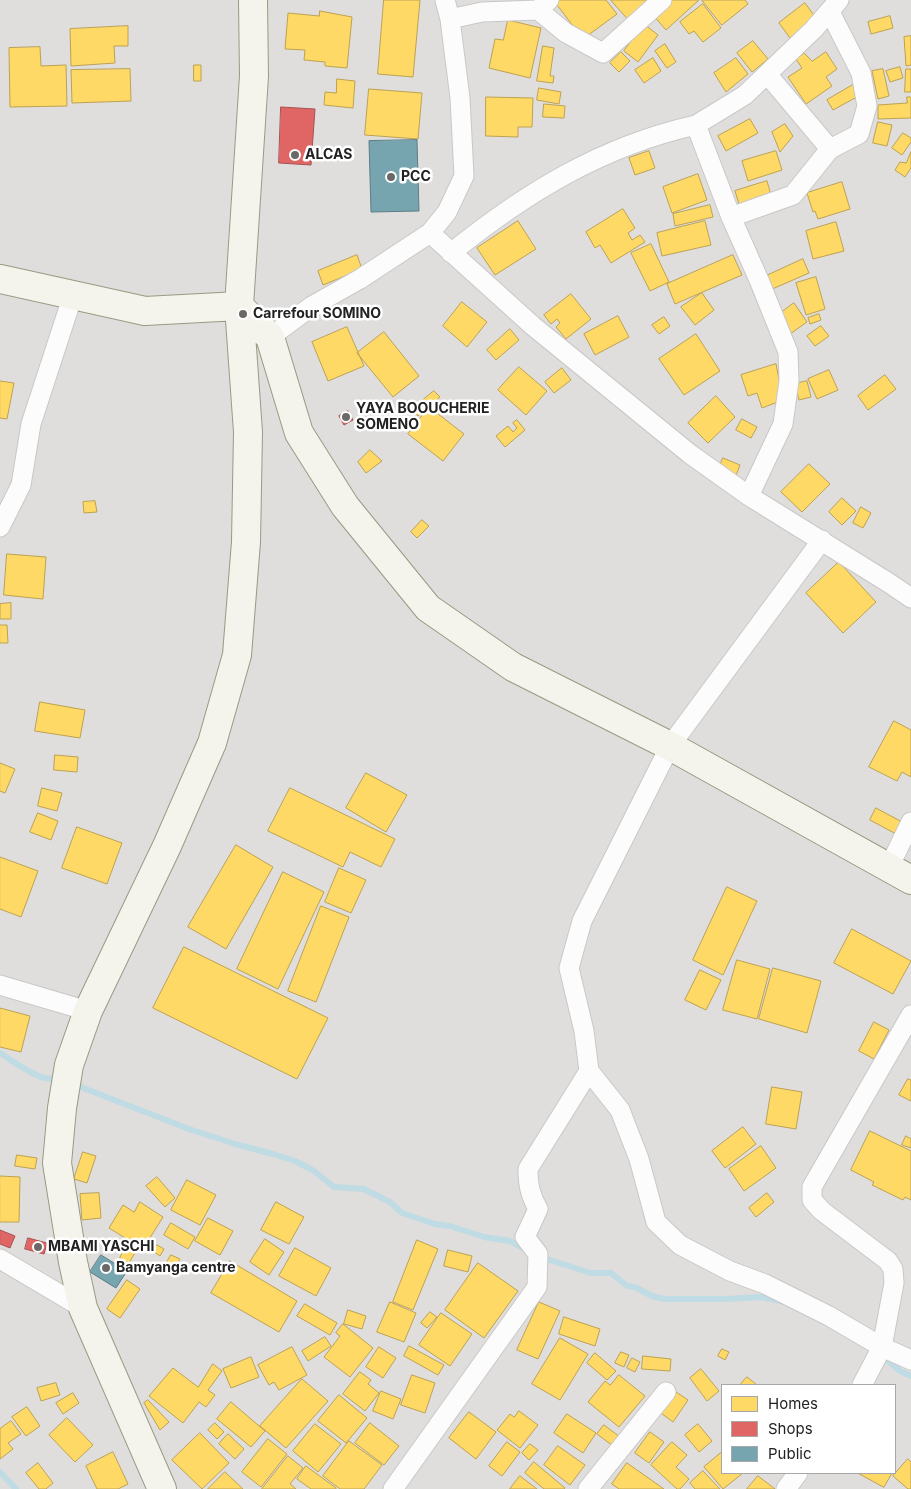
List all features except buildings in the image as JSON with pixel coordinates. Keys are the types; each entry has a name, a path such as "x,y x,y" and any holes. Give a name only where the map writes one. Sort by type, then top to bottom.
{"street":[{"path":"162,1489 83,1308 73,1262 57,1164 62,1108 69,1065 88,1011 167,846 212,743 237,655 246,542 248,432 240,306 254,76 253,0"},
{"path":"270,337 312,306 360,279 430,233 447,212 464,176 460,98 450,19 445,0"},
{"path":"450,19 482,12 544,5 566,33 603,52 662,0"},
{"path":"451,252 488,223 549,183 622,146 696,125 745,95 834,6 861,73 867,106 859,134 830,149 793,195 731,217"},
{"path":"767,74 830,149"},
{"path":"696,125 731,217 788,352 789,381 784,424 749,496"},
{"path":"430,233 533,326 690,454 749,496 822,540 911,598"},
{"path":"0,279 145,311 240,306 270,337 299,433 345,506 428,608 513,667 670,746 900,874 911,822"},
{"path":"0,527 20,485 31,424 73,295"},
{"path":"822,540 670,746 582,921 569,968 584,1031 589,1071 620,1110 638,1159 656,1222 680,1245 730,1271 765,1284 828,1316 879,1354 911,1360"},
{"path":"0,985 88,1011"},
{"path":"863,1384 879,1354 894,1283 893,1269 888,1261 822,1211 812,1200 812,1187 911,1015"},
{"path":"393,1489 537,1286 538,1254 525,1237 538,1209 528,1184 528,1169 589,1071"},
{"path":"0,1260 83,1308"},
{"path":"588,1489 666,1392"},
{"path":"786,1489 797,1474"}],"shaded area":[{"path":"0,0 911,0 911,1489 0,1489"}],"waterway":[{"path":"0,1053 36,1075 61,1081"},
{"path":"73,1084 189,1129 295,1161 314,1171 334,1187 364,1189 390,1202 402,1213 484,1237 510,1241 527,1250"},
{"path":"540,1257 591,1273 611,1273 627,1286 635,1287 652,1296 664,1299 761,1297 785,1302"},
{"path":"880,1355 886,1357 900,1371 911,1376"},
{"path":"0,1472 16,1489"}],"place":[{"name":"ALCAS","path":"295,155"},
{"name":"PCC","path":"391,177"},
{"name":"Carrefour SOMINO","path":"243,314"},
{"name":"YAYA BOOUCHERIE SOMENO","path":"346,417"},
{"name":"MBAMI YASCHI","path":"38,1247"},
{"name":"Bamyanga centre","path":"106,1268"}]}
